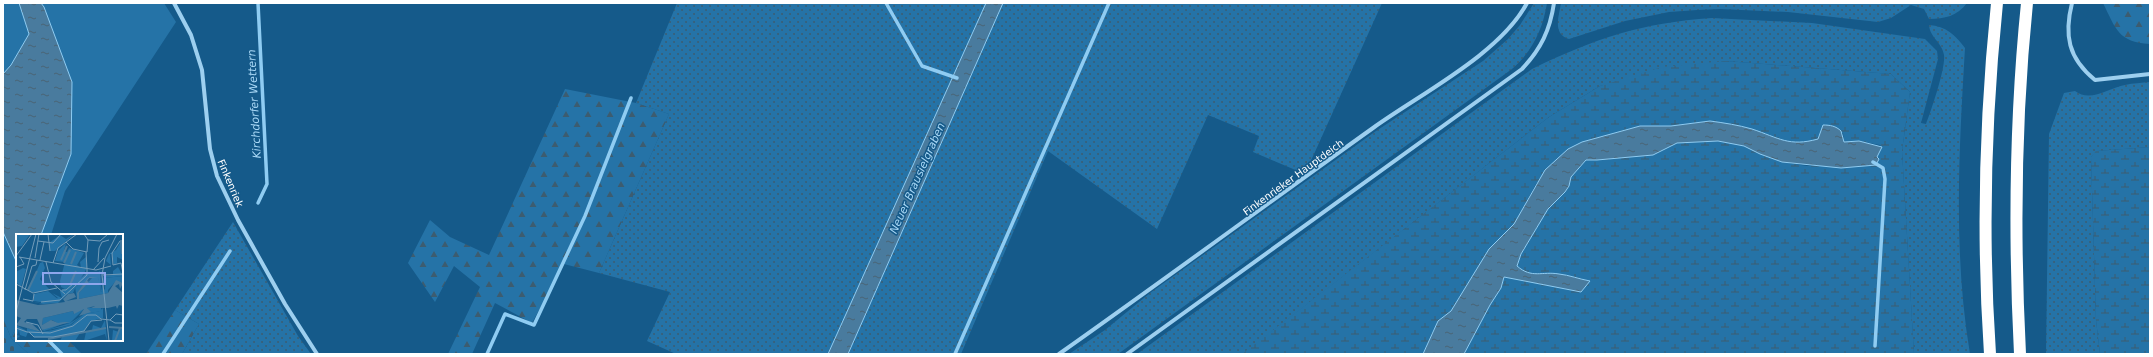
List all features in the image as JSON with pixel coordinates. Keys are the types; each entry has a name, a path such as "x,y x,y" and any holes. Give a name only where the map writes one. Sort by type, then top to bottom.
{"highway":[{"path":"1990,354 1985,227 1986,138 1996,3"},
{"path":"2020,354 2015,249 2022,50 2027,3"}],"street":[{"name":"Finkenriek","path":"174,3 191,35 202,70 210,149 217,176 238,220 285,304 317,354"},
{"name":"Finkenrieker Hauptdeich","path":"1059,354 1478,55 1511,26 1527,3"},
{"path":"1127,354 1522,69 1543,43 1549,28 1554,3"},
{"path":"2072,3 2068,19 2068,37 2073,54 2082,69 2095,80 2150,74"}],"green space":[{"path":"3,3 19,3 29,34 11,65 3,74"},
{"path":"41,3 164,3 176,22 65,191 51,234 41,234 71,154 44,7"},
{"path":"677,3 986,3 828,354 676,354 647,341 670,292 599,273 669,114 636,103"},
{"path":"1003,3 1382,3 1305,174 1253,152 1259,136 1208,115 1157,229 1048,151 961,354 848,354"},
{"path":"1534,3 1547,3 1543,22 1531,48 1512,69 1118,354 1069,354 1105,330 1150,293 1376,131 1483,61 1508,39 1520,25"},
{"path":"1561,3 1967,3 1955,14 1935,19 1929,19 1924,9 1911,5 1891,18 1878,22 1788,12 1720,9 1669,12 1625,21 1569,39 1564,37 1558,29"},
{"path":"2103,3 2150,3 2150,44 2139,43 2124,37 2115,27"},
{"path":"1712,18 1812,23 1925,39 1937,51 1938,59 1921,123 1926,124 1938,89 1944,61 1943,51 1931,33 1929,25 1940,27 1950,32 1965,48 1959,163 1959,240 1961,278 1970,354 1914,354 1902,151 1910,92 1891,74 1726,61 1600,86 1549,117 1243,354 1137,354 1532,69 1577,49 1619,34 1663,24"},
{"path":"1726,61 1891,74 1910,92 1902,151 1914,354 1464,354 1490,305 1501,288 1504,277 1581,292 1589,281 1564,275 1531,274 1517,266 1521,254 1548,209 1565,192 1569,186 1571,177 1586,160 1653,155 1677,143 1718,141 1744,146 1782,162 1807,166 1876,165 1877,157 1882,147 1880,145 1859,141 1844,142 1843,133 1819,135 1818,139 1805,143 1794,143 1780,140 1736,125 1710,121 1671,126 1640,126 1582,142 1568,149 1536,184 1514,224 1489,249 1451,311 1438,321 1423,354 1242,354 1549,117 1600,86 1662,67"},
{"path":"2150,82 2150,147 2097,151 2091,157 2096,320 2100,354 2046,354 2049,134 2064,93 2075,91 2087,96 2100,94 2134,83"},
{"path":"565,89 636,103 669,114 599,273 564,264 532,323 495,303 472,354 448,354 480,287 454,266 435,302 408,263 430,220 450,237 489,255"},
{"path":"2150,147 2150,354 2100,354 2096,320 2091,157 2096,151"},
{"path":"233,222 298,336 311,354 182,354 199,324 175,310"},
{"path":"3,232 16,261 16,327 11,338 3,318"},
{"path":"175,310 199,324 182,354 146,354"},
{"path":"3,318 11,338 29,354 3,354"},
{"path":"16,327 16,341 69,341 82,354 29,354 11,338"}],"water":[{"path":"19,3 41,3 44,7 72,82 71,154 41,234 16,234 16,261 3,232 3,74 11,65 29,34"},
{"name":"Neuer Brausielgraben","path":"986,3 1003,3 848,354 828,354"},
{"path":"1710,121 1742,126 1791,142 1818,139 1823,125 1830,126 1841,131 1844,142 1859,141 1882,147 1877,157 1879,159 1876,165 1841,168 1782,162 1744,146 1718,141 1677,143 1653,155 1586,160 1571,177 1569,186 1565,192 1548,209 1521,254 1517,266 1522,270 1532,273 1553,273 1590,281 1581,292 1504,277 1501,288 1490,305 1464,354 1423,354 1438,321 1451,311 1489,249 1514,224 1545,170 1568,149 1582,142 1640,126 1671,126"}],"waterway":[{"name":"Kirchdorfer Wettern","path":"258,3 267,184 258,203"},
{"path":"886,3 922,66 957,78"},
{"path":"955,354 1109,3"},
{"path":"487,354 505,314 534,325 585,216 631,98"},
{"path":"1873,162 1883,168 1885,179 1875,346"},
{"name":"Kirchdorfer Wettern","path":"163,354 230,251"},
{"path":"49,341 62,354"}]}
